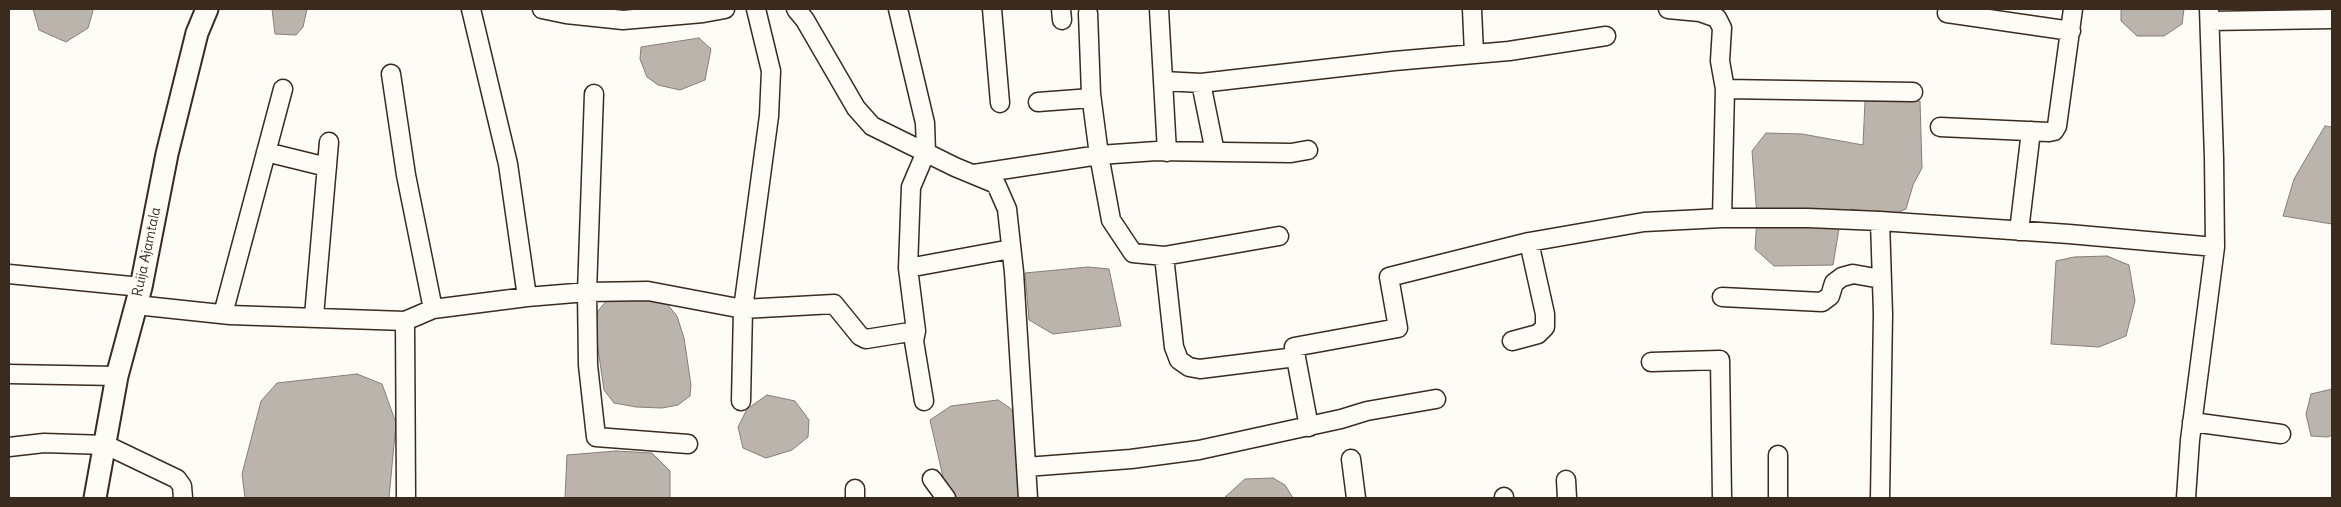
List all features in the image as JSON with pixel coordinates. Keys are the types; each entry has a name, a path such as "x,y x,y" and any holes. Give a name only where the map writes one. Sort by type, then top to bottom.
{"street":[{"name":"Ruija Ajamtala","path":"95,498 117,376 138,296 167,154 197,34 207,9"},
{"path":"471,9 508,164 527,297"},
{"path":"542,9 566,14 624,20 703,13 725,9"},
{"path":"741,401 743,309 769,116 771,71 756,9"},
{"path":"796,9 805,20 856,108 872,126 996,184 1007,208 1012,249 1028,498"},
{"path":"898,9 925,123 926,152 911,187 908,268 916,330 914,341 924,401"},
{"path":"992,9 1000,103"},
{"path":"1160,9 1167,152"},
{"path":"1472,9 1474,54"},
{"path":"1668,9 1714,16 1720,15 1722,28 1721,73 1725,89 1722,218"},
{"path":"1948,9 1947,13 2012,15 2071,32"},
{"path":"1940,127 2049,132 2056,129 2073,9"},
{"path":"1088,12 1091,98 1111,220 1133,253 1164,256 1278,236"},
{"path":"2186,498 2192,422 2214,247 2214,158 2209,15 2332,19"},
{"path":"1163,81 1201,83 1474,54 1606,36"},
{"path":"391,74 406,175 433,309"},
{"path":"1201,83 1215,152"},
{"path":"1725,89 1912,92"},
{"path":"223,314 283,90"},
{"path":"594,94 587,292 588,364 596,436 688,444"},
{"path":"1038,102 1091,98"},
{"path":"2019,231 2031,131"},
{"path":"314,316 329,142"},
{"path":"973,174 1099,155 1167,152 1291,152 1308,150"},
{"path":"266,152 327,167"},
{"path":"1309,426 1294,347 1398,328 1389,277 1529,242 1644,222 1722,218 1880,220 2214,247"},
{"path":"1880,220 1880,279 1883,314 1880,498"},
{"path":"1512,341 1538,334 1545,327 1545,314 1529,242"},
{"path":"908,268 1012,249"},
{"path":"1164,256 1174,347 1179,360 1189,367 1200,369 1296,357"},
{"path":"9,274 138,296 223,314 406,321 433,309 527,297 587,292 648,291 743,309 834,304 860,336 866,339 916,330"},
{"path":"1722,297 1822,302 1830,296 1834,283 1842,277 1853,274 1880,279"},
{"path":"406,321 406,498"},
{"path":"1651,362 1720,360 1722,498"},
{"path":"9,374 117,376"},
{"path":"1026,467 1131,459 1199,450 1367,411 1436,399"},
{"path":"2192,422 2281,434"},
{"path":"9,447 44,443 106,445 177,479 182,486 183,498"},
{"path":"1778,455 1778,498"},
{"path":"1351,459 1356,498"},
{"path":"932,479 946,498"},
{"path":"1566,480 1567,498"}],"shaded area":[{"path":"33,9 92,9 93,11 88,28 66,42 39,30"},
{"path":"272,9 307,9 303,27 296,35 275,34"},
{"path":"2121,9 2184,9 2182,24 2164,36 2137,36 2121,21"},
{"path":"699,38 711,49 705,80 680,90 658,85 647,77 640,59 641,47"},
{"path":"1865,101 1920,101 1922,168 1913,185 1906,209 1890,216 1851,209 1839,229 1833,265 1774,266 1755,249 1757,217 1752,151 1766,133 1802,134 1863,145"},
{"path":"2325,126 2332,127 2332,224 2283,216 2294,179"},
{"path":"2107,256 2129,265 2135,301 2126,336 2099,347 2051,344 2056,261 2074,257"},
{"path":"1088,267 1109,269 1121,326 1053,334 1029,320 1025,273"},
{"path":"654,298 667,304 677,316 684,338 691,385 690,396 678,405 662,408 636,407 614,403 604,390 595,328 598,311 607,300"},
{"path":"357,374 382,384 396,423 389,498 245,498 242,474 261,401 277,383"},
{"path":"2332,389 2332,435 2328,437 2311,436 2306,414 2311,394"},
{"path":"767,395 795,401 809,420 808,437 792,450 766,458 743,448 738,427 747,409"},
{"path":"998,400 1010,408 1016,416 1022,498 951,498 946,490 930,420 951,406"},
{"path":"616,451 652,453 670,471 670,498 565,498 567,455"},
{"path":"1273,478 1285,485 1293,498 1224,498 1245,479"}]}
